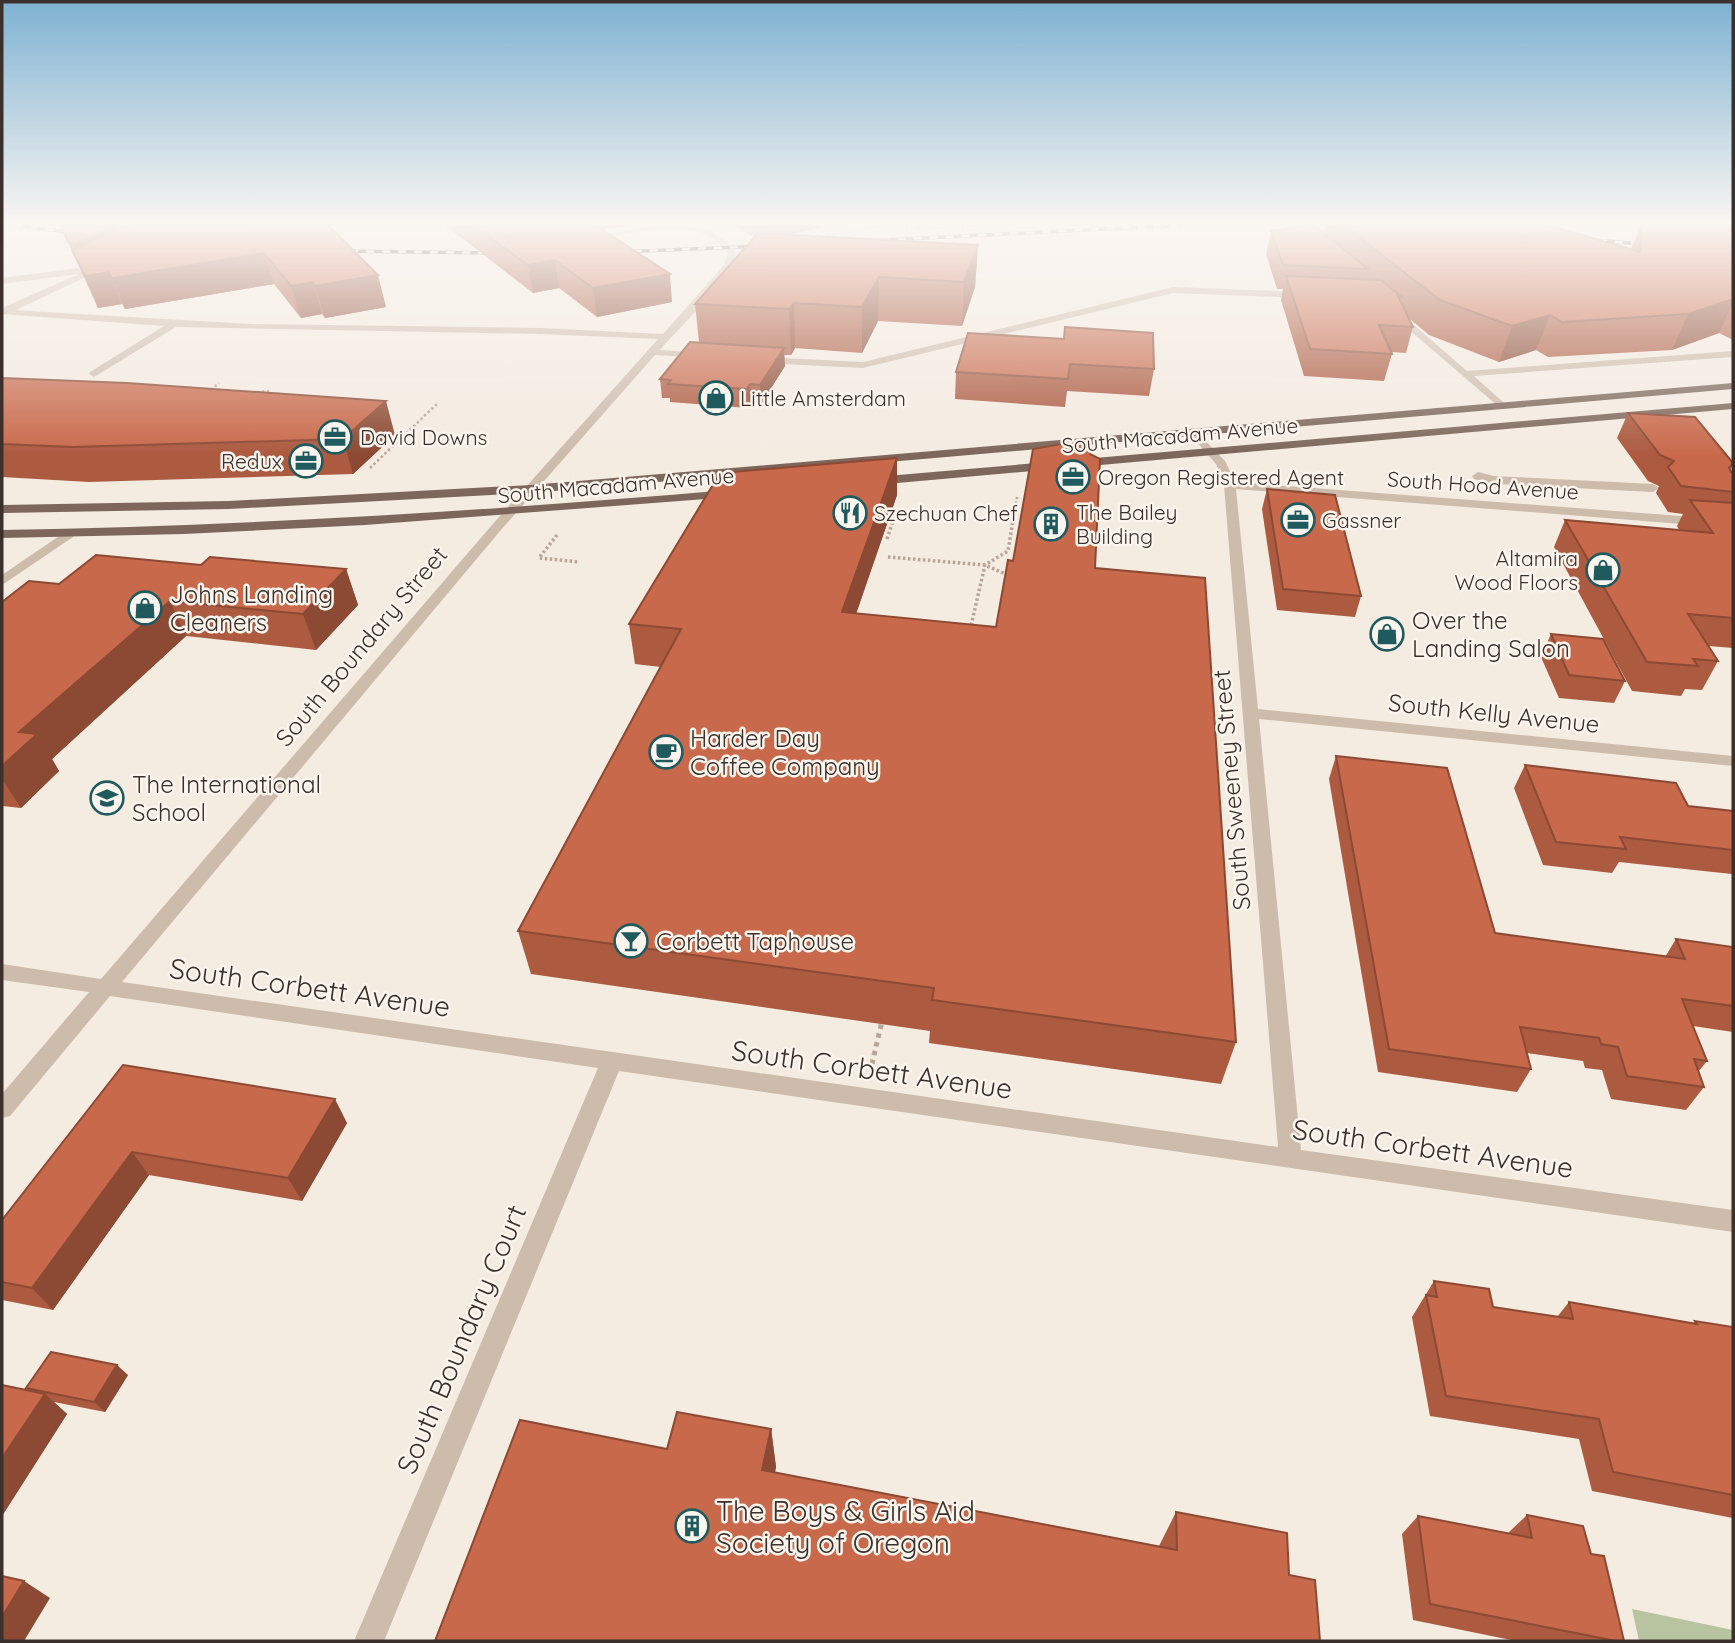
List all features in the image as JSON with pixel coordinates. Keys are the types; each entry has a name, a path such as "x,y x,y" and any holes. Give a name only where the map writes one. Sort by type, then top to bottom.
{"main road":[{"name":"South Macadam Avenue","path":"2,509 229,505 530,489 1733,386"},
{"name":"South Macadam Avenue","path":"867,482 1733,406"},
{"name":"South Macadam Avenue","path":"2,534 323,525 508,514 745,493"}],"street":[{"path":"4,311 24,302"},
{"name":"South Boundary Street","path":"2,1109 508,514 697,302"},
{"path":"745,359 863,365 1125,302"},
{"path":"1388,307 1499,404"},
{"path":"4,311 176,323 337,329 566,330 664,337"},
{"path":"94,374 176,323"},
{"path":"651,352 711,356"},
{"path":"1466,374 1733,354"},
{"name":"South Sweeney Street","path":"1193,431 1225,469 1230,485 1290,1157"},
{"path":"1478,476 1494,480 1653,488"},
{"name":"South Hood Avenue","path":"1230,485 1733,524"},
{"path":"2,581 68,534"},
{"name":"South Kelly Avenue","path":"1249,713 1733,761"},
{"name":"South Corbett Avenue","path":"2,972 612,1062 1733,1221"},
{"name":"South Boundary Court","path":"369,1641 612,1062"}],"path":[{"path":"201,398 219,383"},
{"path":"249,394 269,391"},
{"path":"365,472 439,403"},
{"path":"968,637 985,565 1008,551 1022,468"},
{"path":"561,530 539,558 579,562"},
{"path":"888,557 985,565 1020,580"},
{"path":"864,1097 883,1019"}],"green space":[{"path":"1632,1609 1733,1630 1733,1641 1639,1641"}],"building":[{"path":"697,302 865,302 862,307 794,303 789,309 695,304"},
{"path":"1294,302 1401,302 1413,327 1379,325 1392,354 1310,349"},
{"path":"1445,302 1725,302 1688,314 1562,322 1550,315 1512,326"},
{"path":"1065,327 1153,333 1154,369 1070,364 1068,379 956,372 968,333 1064,339"},
{"path":"690,342 784,348 760,385 750,384 747,389 668,384 671,380 660,379"},
{"path":"2,378 127,383 386,401 343,439 73,447 2,444"},
{"path":"1628,413 1695,417 1733,463 1729,468 1733,473 1733,492 1681,486 1668,467 1674,461 1660,455"},
{"path":"1090,439 1090,454 1100,459 1095,568 1205,578 1236,1042 932,1000 934,988 518,931 681,629 629,624 720,473 897,458 842,612 996,627 1008,560 1013,561 1033,449"},
{"path":"1267,489 1335,495 1361,596 1283,589"},
{"path":"1690,500 1733,503 1733,618 1688,614 1718,661 1693,659 1698,666 1647,662 1565,520 1713,533"},
{"path":"96,555 201,565 210,557 346,569 303,614 170,601 19,732 37,734 2,766 2,602 29,581 59,584"},
{"path":"1551,634 1603,639 1625,681 1569,675"},
{"path":"1336,756 1447,768 1495,933 1685,959 1676,939 1733,947 1733,1006 1682,999 1707,1061 1694,1059 1704,1087 1627,1076 1618,1047 1601,1044 1599,1038 1520,1027 1531,1069 1389,1049"},
{"path":"1525,765 1676,783 1688,806 1733,811 1733,850 1620,837 1626,849 1556,842"},
{"path":"123,1065 335,1099 288,1178 132,1152 32,1288 2,1282 2,1220"},
{"path":"1434,1281 1489,1289 1493,1307 1573,1319 1569,1302 1697,1324 1695,1321 1733,1327 1733,1495 1613,1472 1599,1419 1446,1396 1426,1295 1437,1297"},
{"path":"51,1352 117,1365 94,1402 26,1388"},
{"path":"2,1385 45,1394 2,1458"},
{"name":"The Boys & Girls Aid Society of Oregon","path":"677,1412 771,1429 762,1470 1177,1550 1176,1512 1287,1533 1289,1575 1315,1580 1320,1641 435,1641 520,1420 667,1449"},
{"path":"1527,1515 1583,1526 1591,1554 1604,1556 1624,1641 1430,1604 1418,1516 1532,1538"},
{"path":"2,1576 24,1581 2,1617"}],"place":[{"name":"Little Amsterdam","path":"716,398"},
{"name":"David Downs","path":"335,437"},
{"name":"Redux","path":"306,461"},
{"name":"Oregon Registered Agent","path":"1073,477"},
{"name":"Szechuan Chef","path":"850,513"},
{"name":"Gassner","path":"1298,520"},
{"name":"The Bailey Building","path":"1051,524"},
{"name":"Altamira Wood Floors","path":"1603,570"},
{"name":"Johns Landing Cleaners","path":"145,608"},
{"name":"Over the Landing Salon","path":"1387,634"},
{"name":"Harder Day Coffee Company","path":"666,752"},
{"name":"The International School","path":"107,798"},
{"name":"Corbett Taphouse","path":"631,941"},
{"name":"The Boys & Girls Aid Society of Oregon","path":"692,1526"}]}
